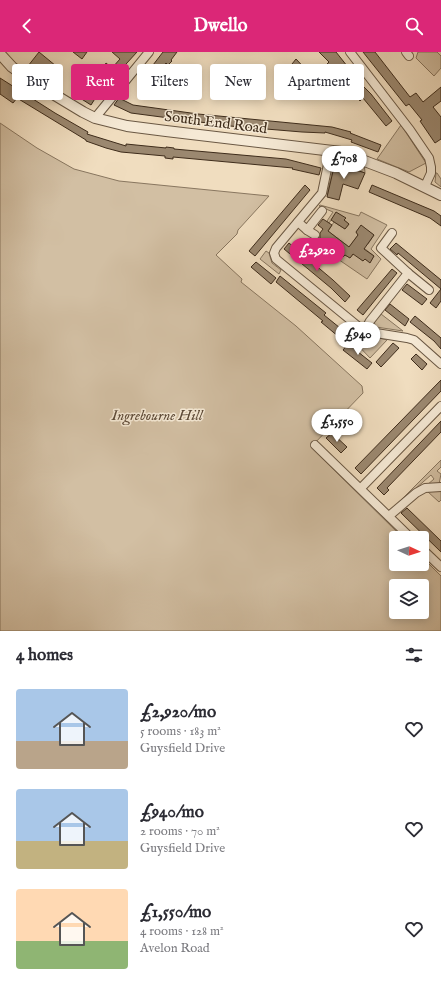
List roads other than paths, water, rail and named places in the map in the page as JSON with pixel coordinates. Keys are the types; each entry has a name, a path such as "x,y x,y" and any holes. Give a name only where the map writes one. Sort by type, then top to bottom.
{"street":[{"path":"95,118 149,52"},
{"path":"350,52 406,124 429,158 431,173 425,186"},
{"name":"South End Road","path":"0,54 12,67 30,80 95,118 127,126 331,150 350,155 396,173 441,195"},
{"path":"331,150 322,193 276,248 274,254 276,259 359,327 365,330 414,340 441,364"},
{"path":"308,230 322,211"},
{"path":"298,222 315,235"},
{"path":"392,233 381,248 429,290"},
{"path":"365,330 370,321 408,273"},
{"path":"361,488 441,406"},
{"path":"315,445 404,531"},
{"path":"389,516 424,488 441,487"},
{"path":"429,555 441,567"}],"park label":[{"name":"Ingrebourne Hill","path":"157,415"}]}
